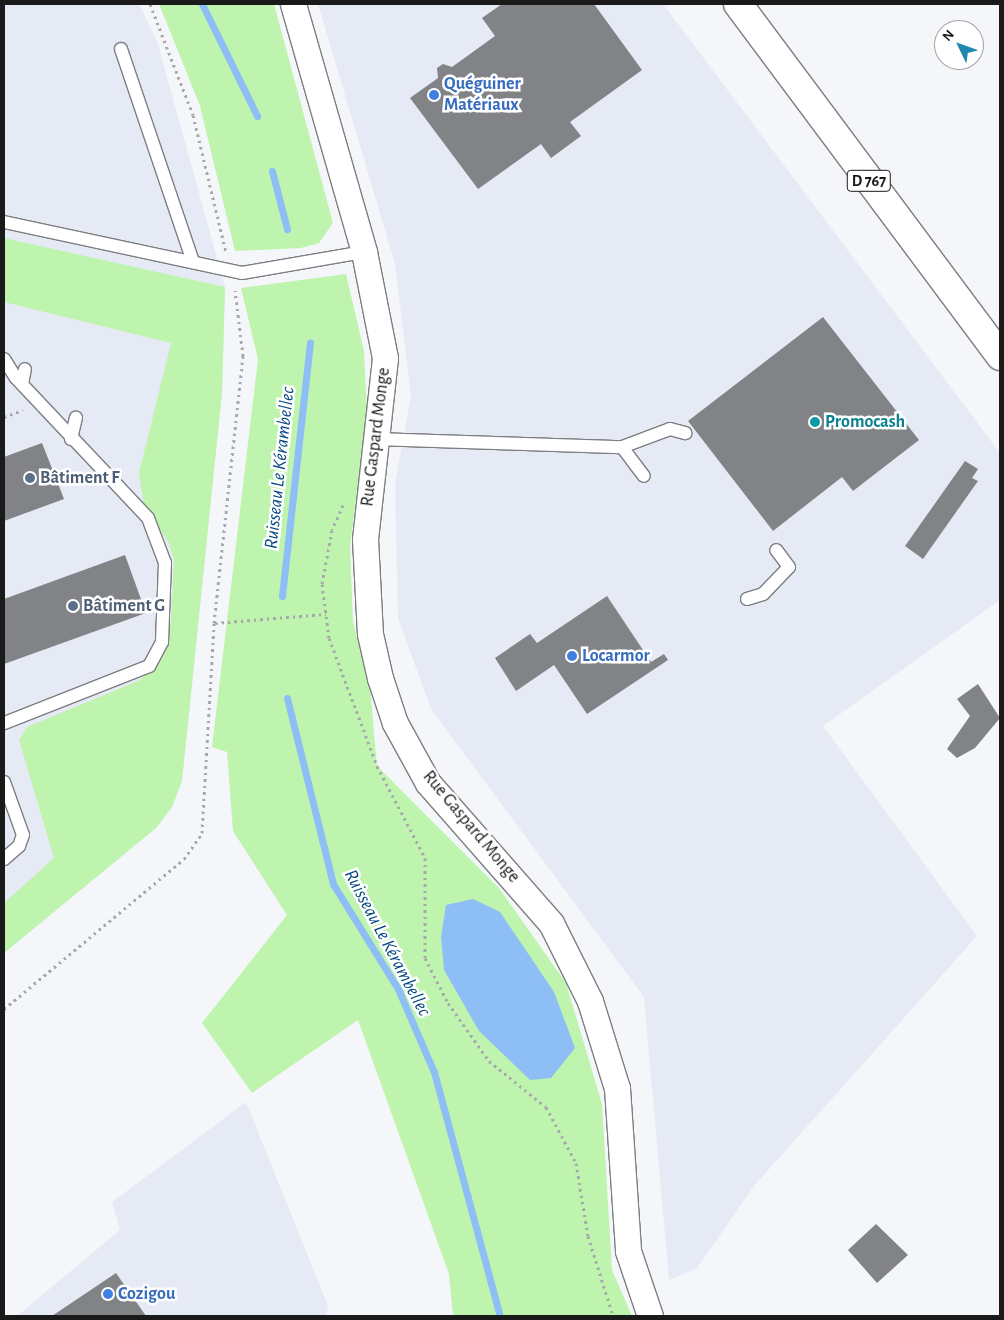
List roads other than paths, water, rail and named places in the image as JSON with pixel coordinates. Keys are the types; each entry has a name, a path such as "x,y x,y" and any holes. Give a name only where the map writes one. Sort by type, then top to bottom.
{"main road":[{"name":"D 767","path":"738,4 1000,356"}],"street":[{"name":"Rue Gaspard Monge","path":"293,4 364,252 385,358 369,472 366,568 370,634 380,678 395,723 428,783 551,923 590,1001 617,1088 628,1252 650,1316"}],"lane":[{"path":"121,49 193,262"},
{"path":"4,222 242,272 364,252"},
{"path":"4,359 22,384 71,438 112,473 148,518 160,545 164,563 160,651 141,671 4,723"},
{"path":"22,384 25,369"},
{"path":"71,438 76,418"},
{"path":"375,439 622,447 670,429 685,433"},
{"path":"622,447 644,476"},
{"path":"747,599 763,594 789,567 776,550"},
{"path":"4,782 23,835 19,846 4,859"}],"water":[{"path":"473,899 500,912 554,992 575,1048 551,1078 530,1080 479,1031 444,970 441,937 446,905"}],"waterway":[{"name":"Ruisseau Le Kérambellec","path":"202,4 257,116"},
{"name":"Ruisseau Le Kérambellec","path":"272,171 287,229"},
{"name":"Ruisseau Le Kérambellec","path":"282,596 310,343"},
{"name":"Ruisseau Le Kérambellec","path":"287,698 333,884 398,989 434,1072 500,1316"}],"place":[{"name":"Quéguiner Matériaux","path":"434,95"},
{"name":"Promocash","path":"815,422"},
{"name":"Bâtiment F","path":"30,478"},
{"name":"Bâtiment G","path":"73,606"},
{"name":"Locarmor","path":"572,656"},
{"name":"Cozigou","path":"108,1294"}]}
